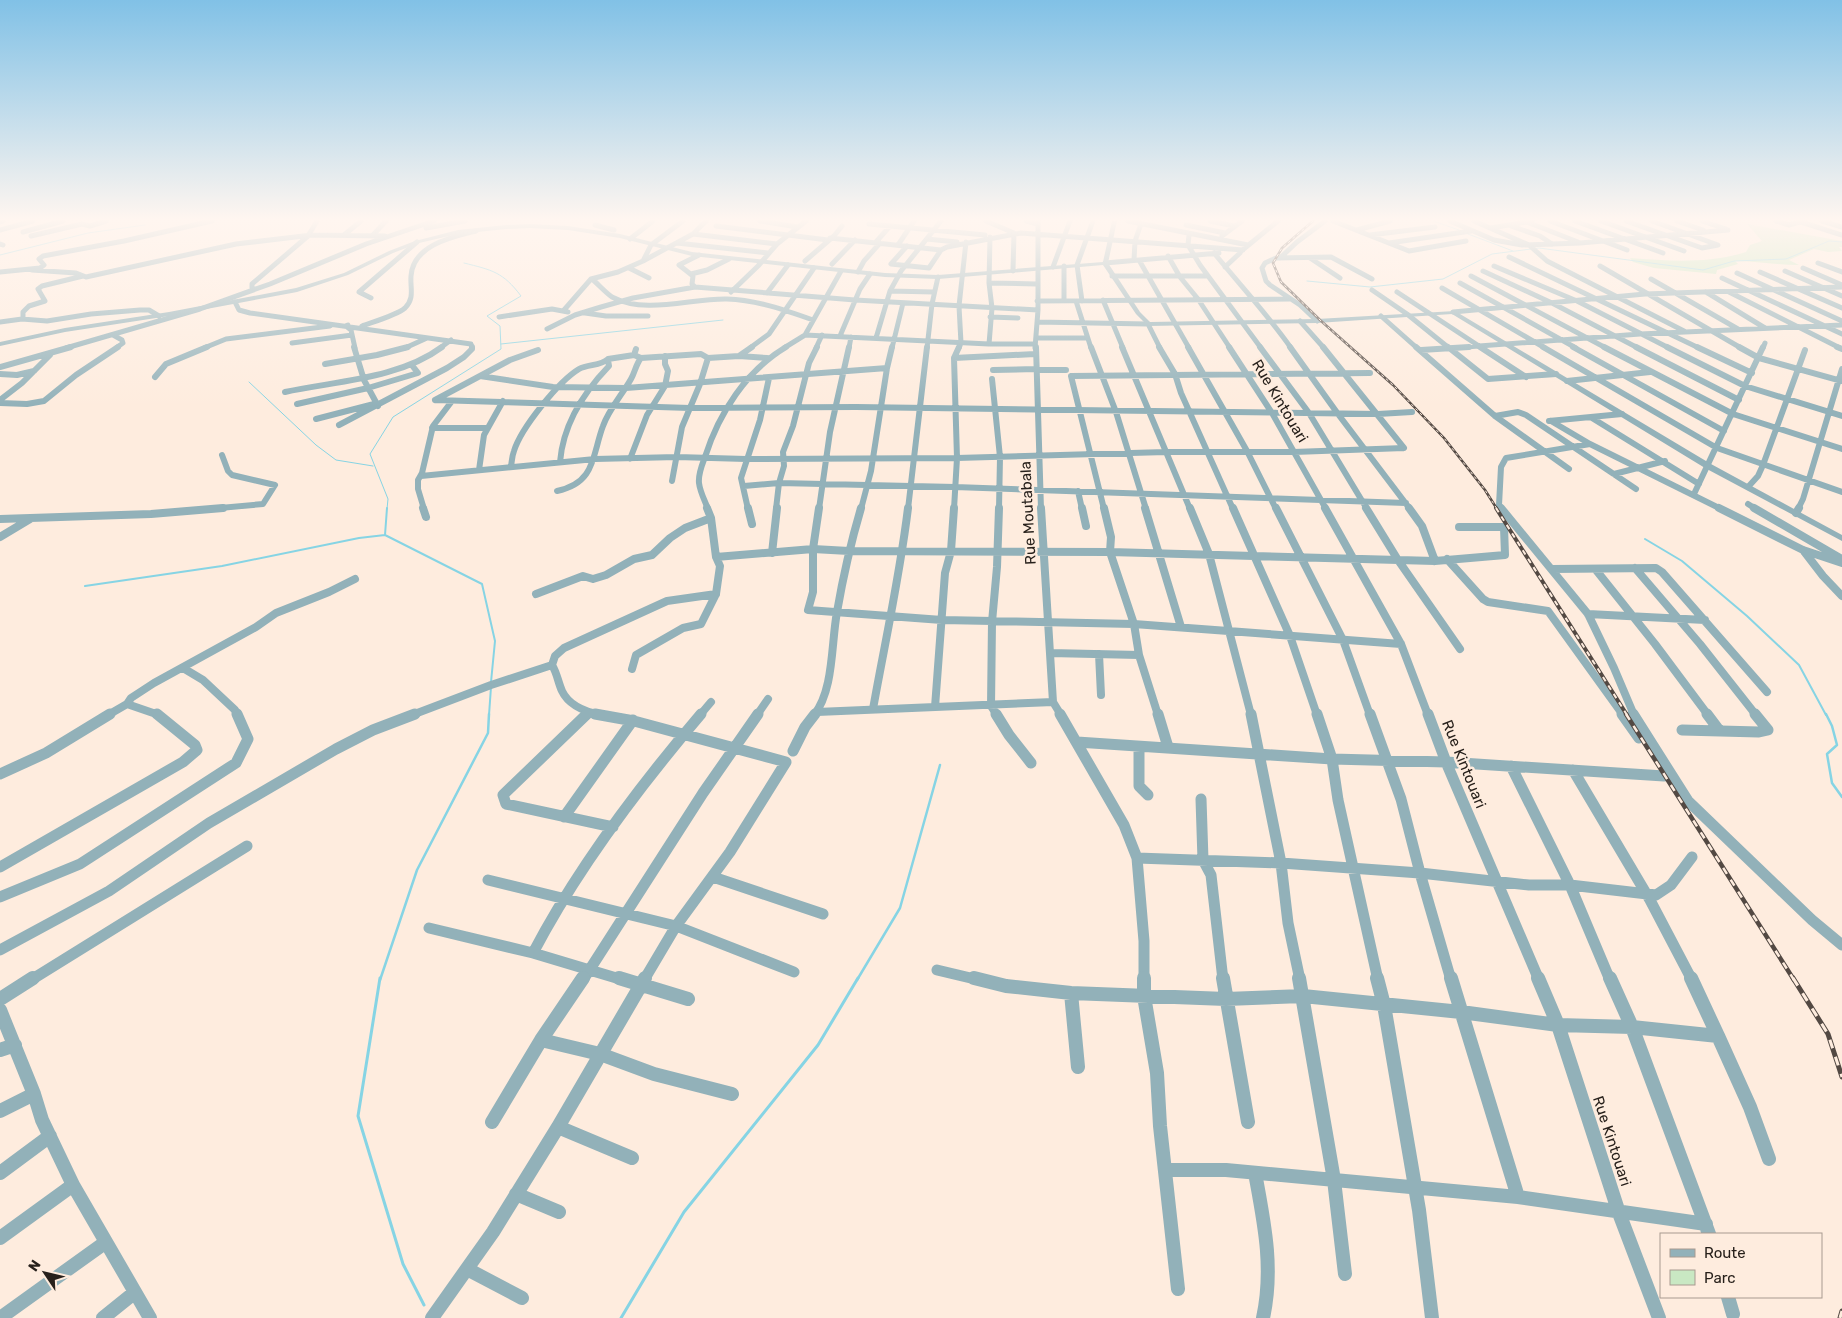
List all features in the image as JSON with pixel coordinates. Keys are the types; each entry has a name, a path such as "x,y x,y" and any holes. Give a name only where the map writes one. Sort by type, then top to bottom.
{"street":[{"path":"23,319 23,312 28,307 45,301 38,289 56,283"},
{"path":"254,283 252,288 255,290"},
{"path":"0,367 200,309 273,283"},
{"path":"0,344 60,331 200,309 324,283"},
{"path":"368,283 359,292 371,298"},
{"path":"358,327 403,310 412,298 411,283"},
{"path":"564,310 588,283"},
{"path":"597,283 613,297 621,301 652,304 724,299 752,301 814,320"},
{"path":"692,283 695,287"},
{"path":"724,299 741,283"},
{"path":"767,293 775,283"},
{"path":"739,356 769,334 804,283"},
{"path":"632,669 636,654 683,628 701,624 716,594 720,566 716,556 711,518 699,485 699,476 712,435 726,407 767,358 805,335 835,283"},
{"path":"840,336 855,300 865,283"},
{"path":"876,338 890,291 895,283"},
{"path":"873,709 889,616 903,550 927,341 937,283"},
{"path":"935,707 945,573 951,551 958,458 954,358 961,342 959,306 962,283"},
{"path":"989,344 992,308 989,283 1037,284"},
{"path":"1064,283 1064,301"},
{"path":"1078,283 1079,301 1087,338 1115,411 1142,494 1181,628"},
{"path":"1117,283 1148,324 1165,359 1175,374 1189,411 1290,636 1332,758 1352,868 1384,1005 1415,1188 1432,1318"},
{"path":"1152,283 1247,451 1343,640 1402,799 1420,873 1503,1154 1518,1197"},
{"name":"Rue Kintouari","path":"1184,283 1248,374 1272,413 1402,644 1446,762 1558,1025 1619,1213 1659,1318"},
{"path":"1212,283 1309,413 1398,560 1460,650"},
{"path":"1238,283 1273,322 1338,414 1406,503 1422,526 1435,560"},
{"path":"1268,283 1300,305 1317,321"},
{"path":"1460,283 1724,431"},
{"path":"1484,283 1650,372 1733,414 1842,449"},
{"path":"1509,283 1739,400"},
{"path":"1533,283 1577,301 1745,386 1842,416"},
{"path":"1563,283 1752,373"},
{"path":"1589,283 1684,331"},
{"path":"1627,283 1758,358 1841,381"},
{"path":"1657,283 1738,329"},
{"path":"1732,283 1842,334"},
{"path":"1758,283 1842,321"},
{"path":"1783,283 1842,308"},
{"path":"1811,283 1842,296"},
{"name":"Rue Moutabala","path":"1037,284 1038,310 1034,354 1036,410 1053,702"},
{"path":"1037,322 1148,324 1317,321 1506,308 1645,294 1842,286"},
{"path":"547,328 582,312 621,301 695,287 855,300 1038,310"},
{"path":"1442,288 1718,448 1842,492"},
{"path":"1372,290 1407,314 1488,379 1556,374"},
{"path":"890,291 934,292"},
{"path":"1704,291 1766,328"},
{"path":"1726,291 1842,349"},
{"path":"1401,293 1397,292 1526,377"},
{"path":"1037,301 1289,299"},
{"path":"1103,300 1210,554 1230,632 1260,754 1281,863 1288,923 1303,996 1334,1180 1345,1274"},
{"path":"235,302 239,310 250,314 347,325 427,338 469,342 471,344 472,349 464,357 447,368 339,425"},
{"path":"793,750 805,726 817,712 829,686 832,642 837,612 849,551 873,459 887,368 903,302"},
{"path":"0,322 23,319 47,321 91,314 140,310 149,310 159,316"},
{"path":"499,317 552,310 564,310 575,315"},
{"path":"582,312 606,316 648,316"},
{"path":"1453,312 1708,466 1842,538"},
{"path":"1381,316 1495,416 1568,469"},
{"path":"990,318 1018,318"},
{"path":"421,476 595,458 914,459 1166,452 1294,452 1404,448 1323,346 1300,321"},
{"path":"347,325 351,330 362,375 377,405"},
{"path":"155,378 166,364 226,339 262,333 347,325"},
{"path":"1421,350 1667,332 1842,325"},
{"path":"0,402 27,404 44,401 76,375 123,343 122,340 113,335"},
{"path":"292,343 352,335"},
{"path":"805,335 989,344 1087,338"},
{"path":"772,553 780,484 784,466 783,452 793,426 809,363 822,335"},
{"path":"851,337 830,432 813,549 813,592 808,610 942,620 1134,624 1402,644"},
{"path":"325,364 393,352 415,345 427,338"},
{"path":"285,392 411,364 433,354 451,340"},
{"path":"1694,494 1718,448 1765,343"},
{"path":"538,350 510,360 435,400 615,404 690,408 837,407 1338,414 1412,412"},
{"path":"1748,487 1758,476 1763,465 1805,350"},
{"path":"0,402 52,353"},
{"path":"511,466 514,450 522,434 538,411 559,387 581,368 605,362 608,359 637,354 666,356 701,354 708,358 739,356 767,358"},
{"path":"556,491 570,488 580,481 595,458 604,424 634,373 637,354"},
{"path":"954,358 1034,354"},
{"path":"630,459 652,407 665,386 668,371 665,364 666,356"},
{"path":"672,481 682,427 700,384 708,358"},
{"path":"560,462 561,444 580,404 592,388 594,382 609,366 608,359"},
{"path":"297,404 368,388 418,373 411,364"},
{"path":"480,376 559,387 626,388 700,384 887,368"},
{"path":"1796,513 1803,499 1841,381 1842,369"},
{"path":"993,370 1066,370"},
{"path":"0,374 17,375 34,371"},
{"path":"1567,381 1650,372"},
{"path":"1168,747 1139,655 1134,624 1110,552 1110,537 1071,376 1370,373"},
{"path":"752,524 741,478 760,420 769,378"},
{"path":"992,379 1000,457 1000,489 992,622 992,706 1009,735 1031,763"},
{"path":"426,518 418,490 418,480 421,476 432,428 452,401"},
{"path":"479,470 483,439 487,428 503,401"},
{"path":"316,419 377,405"},
{"path":"1495,416 1518,412 1537,421 1636,489"},
{"path":"1537,421 1592,418 1622,414"},
{"path":"1592,418 1665,461 1699,484"},
{"path":"1551,421 1590,444 1694,494 1771,535 1803,550 1842,563"},
{"path":"432,428 487,428"},
{"path":"1590,444 1506,458 1501,467 1499,505 1588,614 1614,668 1636,722 1688,801 1805,913 1842,945"},
{"path":"0,519 196,512 263,504 275,485 232,475 228,471 222,455"},
{"path":"1614,474 1665,461"},
{"path":"744,486 822,484 955,487 1406,503"},
{"path":"1078,491 1086,526"},
{"path":"1748,504 1842,559"},
{"path":"536,594 584,576 593,579 606,575 634,559 652,555 684,528 711,518"},
{"path":"0,537 30,519"},
{"path":"716,556 813,549 849,551 1110,552 1398,560 1435,560 1505,555 1504,527 1459,527"},
{"path":"1803,550 1823,576 1842,596"},
{"path":"1077,742 1664,776 1610,695 1559,629 1548,610 1483,600 1447,559"},
{"path":"1635,568 1700,644 1768,730 1759,732 1682,730"},
{"path":"1552,569 1656,568 1705,620 1768,692"},
{"path":"1596,570 1719,730"},
{"path":"0,774 46,753 126,704 131,698 146,688 256,627 276,613 329,592 355,579"},
{"path":"552,665 555,656 564,648 652,610 661,604 678,599 716,594"},
{"path":"1588,614 1705,620"},
{"path":"1050,654 1139,655"},
{"path":"1099,654 1101,695"},
{"path":"432,1318 493,1232 558,1127 676,926 713,877 786,762 733,750 633,720 588,714 562,694 558,674 552,665"},
{"path":"0,950 109,891 209,823 336,749 373,730 482,688 552,665"},
{"path":"0,897 80,864 236,763 248,739 235,710 203,680 183,668"},
{"path":"492,1122 541,1040 590,969 703,793 768,699"},
{"path":"533,953 564,898 613,827 683,735 711,702"},
{"path":"817,712 1053,702 1124,826 1137,858 1144,940 1144,996 1157,1073 1160,1126 1178,1289"},
{"path":"0,867 183,762 197,750 195,745 156,713 126,704"},
{"path":"588,714 503,795 506,804 613,827"},
{"path":"564,817 633,720"},
{"path":"1139,747 1140,786 1148,795"},
{"path":"1511,766 1570,885 1595,947 1632,1028 1708,1229"},
{"path":"1574,770 1622,849 1695,984 1750,1107 1769,1159"},
{"path":"1201,799 1203,860 1211,875 1219,957 1248,1122"},
{"path":"0,999 247,846"},
{"path":"1137,858 1281,863 1420,873 1497,882 1570,885 1661,894 1686,868 1692,857"},
{"path":"713,877 823,914"},
{"path":"488,880 676,926 794,972"},
{"path":"429,928 533,953 688,999"},
{"path":"937,970 1006,986 1071,993 1226,999 1303,996 1461,1012 1558,1025 1632,1028 1718,1036"},
{"path":"1071,993 1078,1067"},
{"path":"0,1010 34,1094 42,1120 73,1185 150,1318"},
{"path":"541,1040 600,1054 654,1074 732,1094"},
{"path":"0,1050 15,1045"},
{"path":"0,1111 34,1094"},
{"path":"558,1127 632,1158"},
{"path":"0,1173 50,1136"},
{"path":"1165,1170 1226,1170 1518,1197 1708,1229"},
{"path":"1255,1173 1269,1257 1270,1285 1263,1318"},
{"path":"0,1238 73,1185"},
{"path":"516,1194 559,1212"},
{"path":"0,1318 106,1242"},
{"path":"467,1269 522,1298"},
{"path":"103,1318 134,1293"},
{"path":"1728,1298 1733,1314"}],"waterway":[{"path":"387,509 388,499 370,454 393,417 501,349 500,326 487,316 521,296 509,283"},
{"path":"1323,283 1370,287 1411,283"},
{"path":"501,344 723,320"},
{"path":"249,382 316,445 336,460 373,466"},
{"path":"385,535 387,508"},
{"path":"85,586 222,566 359,538 385,535"},
{"path":"385,535 482,584 495,641 491,682"},
{"path":"1645,539 1682,561 1747,616 1799,665 1826,715"},
{"path":"489,715 491,687"},
{"path":"380,980 417,870 488,733 489,714"},
{"path":"1826,714 1832,726 1837,745 1827,754 1832,783 1842,797"},
{"path":"857,980 900,908 940,765"},
{"path":"380,978 358,1116 403,1264 424,1305"},
{"path":"621,1318 684,1212 818,1045 858,978"}],"railway":[{"path":"1282,283 1320,320 1393,385 1444,438 1485,490 1497,509"},
{"path":"1496,508 1627,715"},
{"path":"1626,714 1794,980"},
{"path":"1793,978 1828,1034 1842,1077"},
{"path":"1840,1318 1842,1311"}]}
